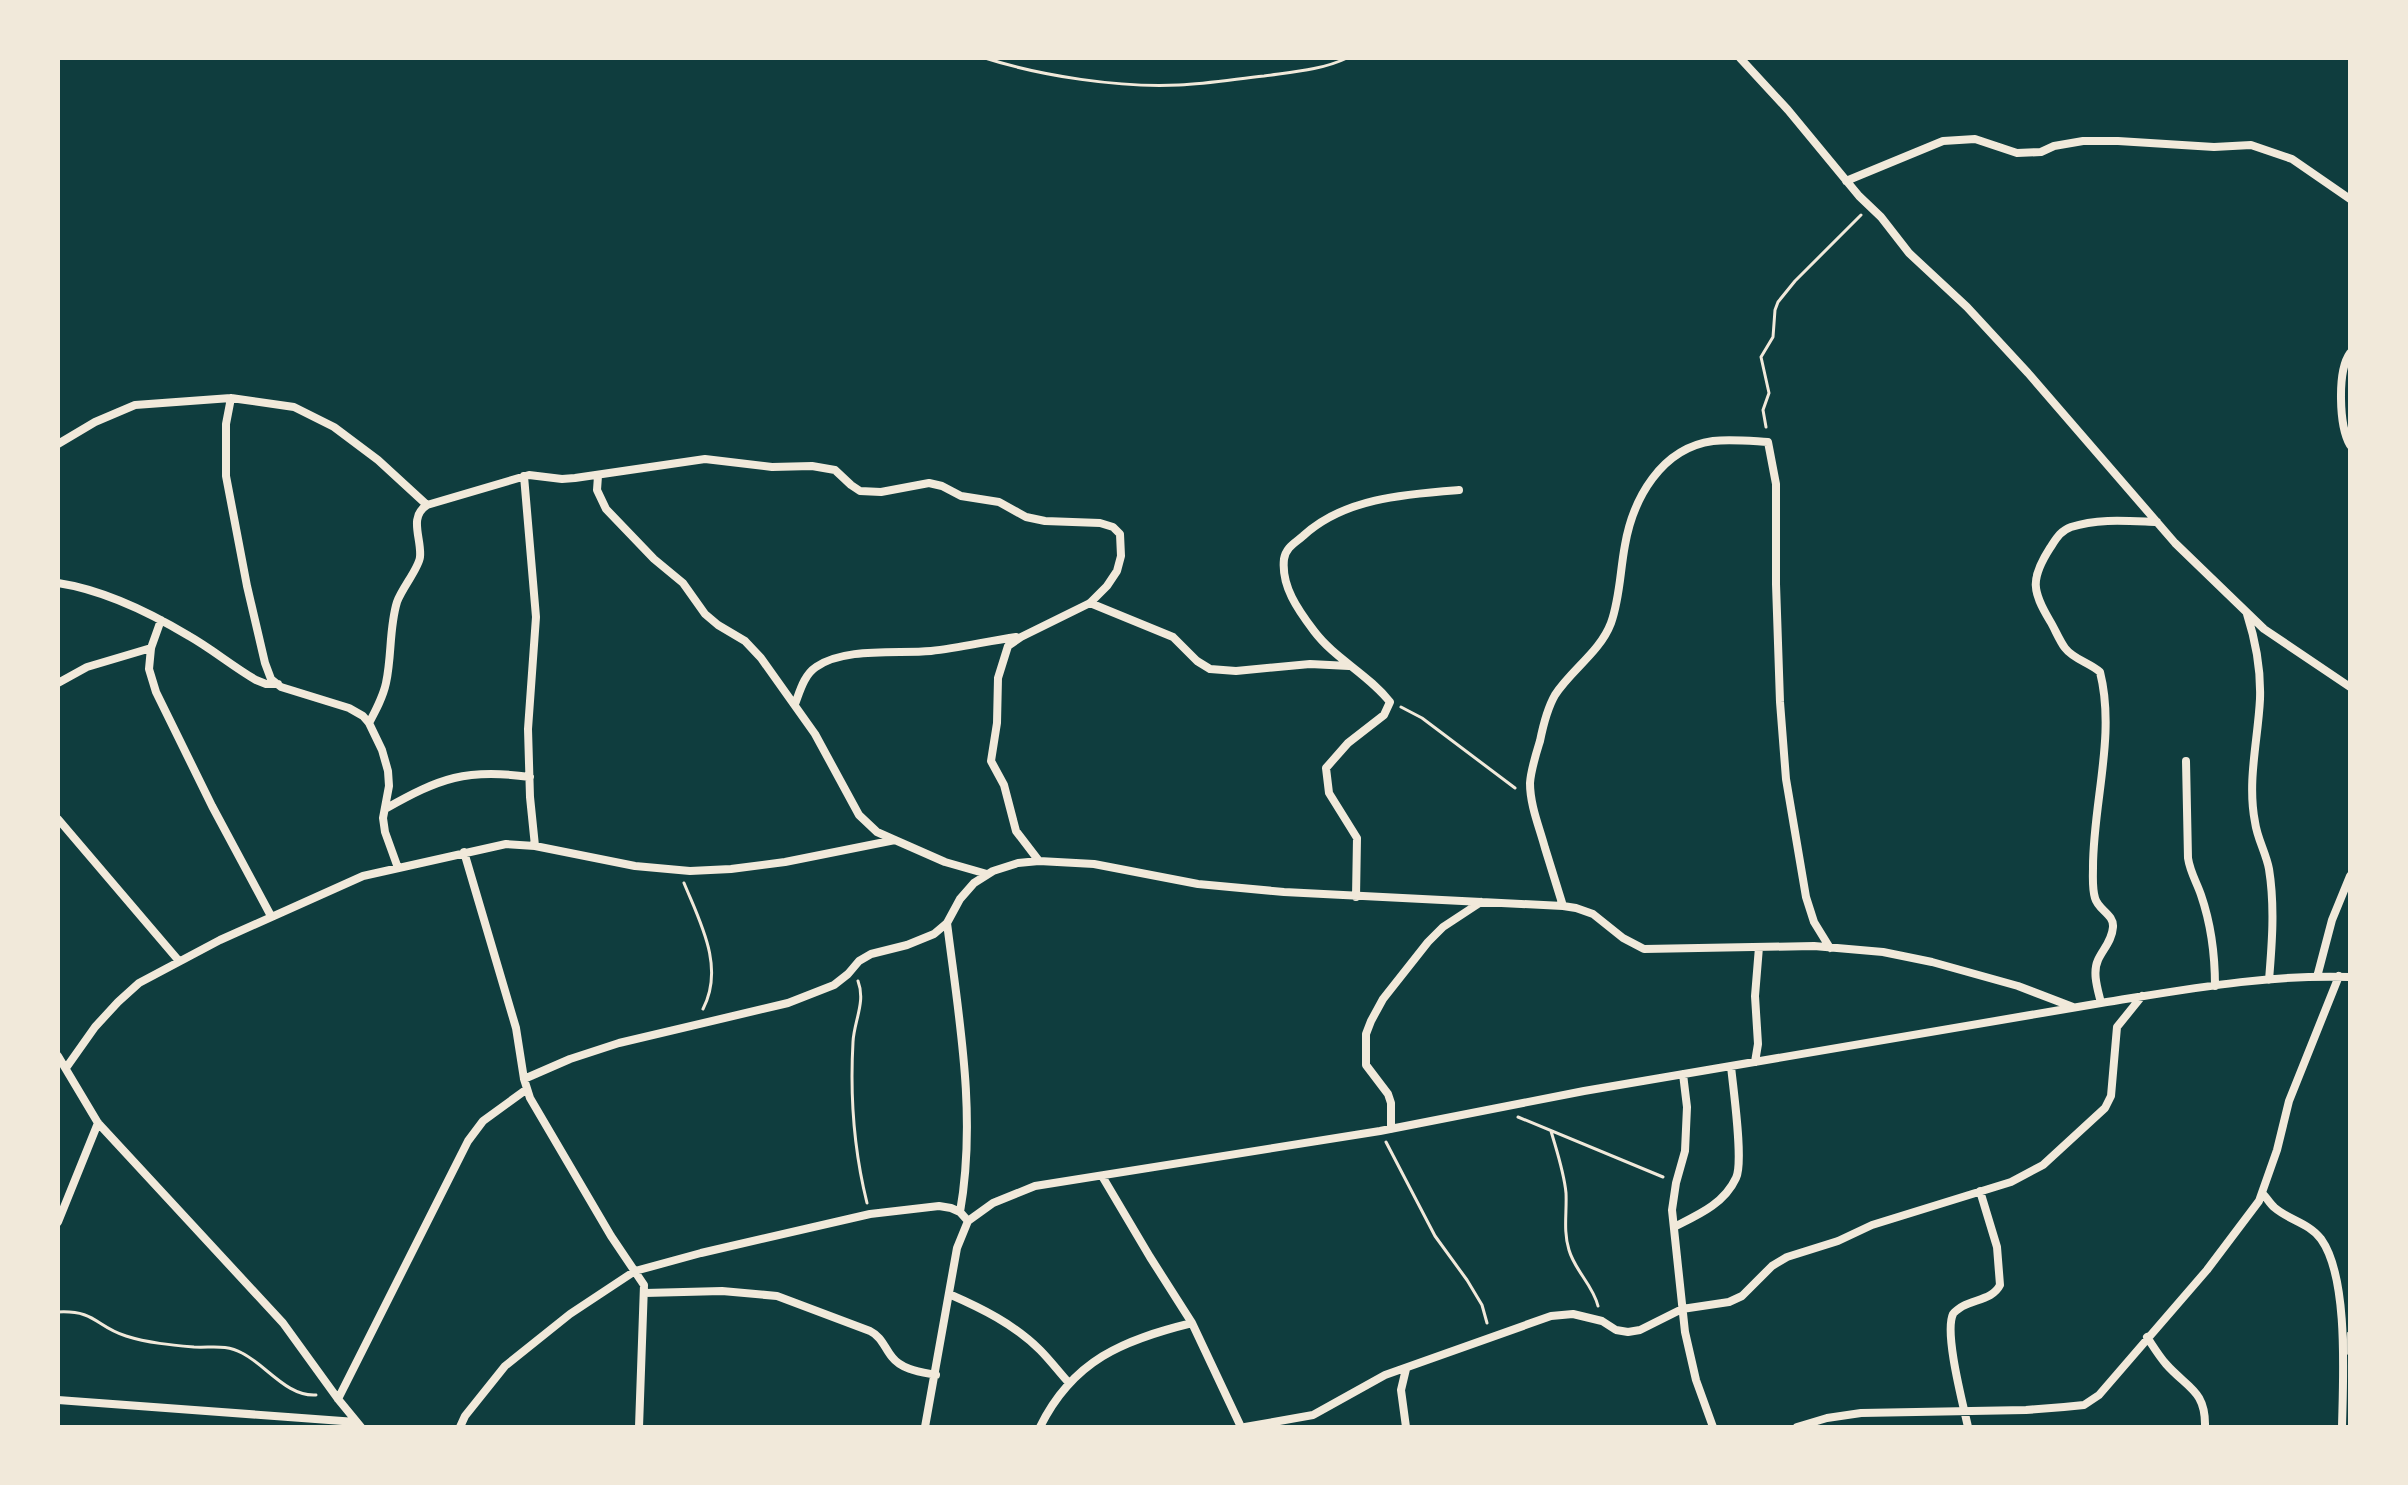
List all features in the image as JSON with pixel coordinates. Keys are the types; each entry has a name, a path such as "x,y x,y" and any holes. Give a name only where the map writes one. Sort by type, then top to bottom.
{"street":[{"path":"1740,58 1781,101 1909,253 1967,307 2028,373 2175,543 2264,629 2350,687"},
{"path":"1846,181 1943,141 1975,139 2017,153 2041,152 2054,146 2083,141 2214,147 2251,145 2292,159 2350,199"},
{"path":"2350,353 2342,371 2343,426 2350,445"},
{"path":"58,444 95,422 135,405 231,398 294,407 334,427 378,460 427,505"},
{"path":"231,398 225,449 226,476 257,634 271,679 296,693 349,708 369,723 388,771 385,832 398,868"},
{"path":"1563,906 1531,801 1530,780 1554,698 1605,635 1611,623 1632,516 1645,487 1661,468 1693,446 1712,441 1768,442 1776,484 1780,702 1786,779 1806,897 1814,922 1830,948"},
{"path":"369,723 387,681 395,611 403,587 419,563 417,517 419,510 427,505 524,476 562,479 598,476 705,459 835,470 860,491 881,492 929,483 961,496 999,502 1026,517 1045,521 1100,523 1113,527 1120,534 1121,556 1117,571 1107,586 1090,603 1008,646 998,678 997,723 991,761 1004,785 1016,831 1039,861"},
{"path":"524,476 536,617 529,698 535,846"},
{"path":"598,476 597,490 606,509 654,559 683,583 705,614 752,648 795,704 838,772 859,815 877,832 945,862 987,874"},
{"path":"1356,897 1357,838 1329,793 1326,768 1348,743 1384,715 1390,702 1371,682 1326,646 1313,630 1287,587 1284,557 1289,546 1325,518 1408,493 1459,490"},
{"path":"2101,1003 2096,967 2111,937 2114,923 2095,900 2093,888 2094,829 2105,733 2104,688 2100,672 2065,649 2034,591 2038,566 2064,531 2093,523 2157,522"},
{"path":"58,583 114,598 191,637 256,680 278,684"},
{"path":"1090,603 1173,637 1197,661 1210,669 1236,671 1310,664 1349,666"},
{"path":"2247,613 2260,665 2260,700 2252,774 2255,822 2269,870 2271,892 2269,980"},
{"path":"161,620 151,648 149,669 156,692 271,916"},
{"path":"795,704 805,679 813,669 828,660 861,654 934,650 1021,637"},
{"path":"58,683 87,667 151,648"},
{"path":"2186,761 2188,858 2202,897 2211,937 2215,986"},
{"path":"385,809 427,786 459,776 490,772 530,777"},
{"path":"58,819 179,961"},
{"path":"66,1068 95,1027 139,983 271,916 363,876 506,844 535,846 635,866 679,870 731,869 785,862 895,840"},
{"path":"464,852 516,1028 530,1098 644,1285 639,1427"},
{"path":"338,1399 468,1141 483,1121 526,1084 570,1059 606,1047 788,1003 834,985 871,954 934,934 947,923 960,899 974,883 987,874 1018,863 1094,864 1198,884 1356,897 1563,906 1593,914 1623,938 1644,949 1759,947 1883,952 2018,986 2073,1007"},
{"path":"2317,977 2332,920 2350,876"},
{"path":"1391,1129 1388,1094 1366,1065 1366,1034 1371,1021 1383,999 1428,942 1443,927 1482,901"},
{"path":"947,923 968,1110 966,1184 960,1212"},
{"path":"1755,1062 1759,947"},
{"path":"1797,1427 1861,1413 2026,1410 2084,1405 2099,1395 2216,1259 2263,1194 2289,1101 2339,976"},
{"path":"925,1427 957,1248 968,1221 993,1203 1035,1186 1380,1131 1683,1074 2142,996 2269,980 2350,977"},
{"path":"1102,1176 1192,1323 1243,1427 1313,1415 1385,1375 1551,1316 1573,1314 1628,1332 1640,1330 1682,1309 1729,1302 1742,1296 1772,1266 1787,1257 1838,1241 1872,1225 2031,1173 2105,1108 2111,1096 2117,1027 2142,996"},
{"path":"58,1056 98,1123 283,1323 359,1425"},
{"path":"1674,1227 1720,1200 1737,1176 1740,1159 1731,1066"},
{"path":"1683,1074 1687,1107 1685,1151 1672,1210 1682,1309 1696,1380 1713,1427"},
{"path":"58,1222 98,1123"},
{"path":"1968,1427 1953,1353 1953,1314 1960,1307 1992,1295 2000,1285 1997,1247 1980,1191"},
{"path":"2263,1194 2274,1208 2320,1237 2332,1263 2341,1325 2342,1427"},
{"path":"460,1427 465,1416 505,1366 570,1314 635,1271 870,1214 939,1206 960,1212 968,1221"},
{"path":"645,1293 722,1291 777,1296 870,1331 878,1335 900,1364 936,1375"},
{"path":"949,1294 1011,1326 1038,1348 1069,1383"},
{"path":"1040,1427 1051,1405 1069,1383 1116,1347 1146,1334 1192,1323"},
{"path":"2147,1337 2165,1363 2200,1397 2205,1427"},
{"path":"1406,1369 1401,1390 1406,1427"},
{"path":"58,1400 359,1425"}],"path":[{"path":"985,58 1011,67 1055,74 1117,83 1177,86 1299,72 1347,58"},
{"path":"1768,442 1763,410 1769,393 1761,357 1773,337 1775,310 1795,281 1838,241 1869,206"},
{"path":"1390,702 1422,718 1531,801"},
{"path":"679,870 711,960 712,977 707,1001 694,1026"},
{"path":"853,968 862,999 853,1039 854,1115 857,1152 870,1214"},
{"path":"1496,1109 1676,1183"},
{"path":"1380,1131 1435,1236 1482,1305 1492,1338"},
{"path":"1551,1131 1566,1193 1568,1246 1573,1263 1596,1296 1602,1321"},
{"path":"58,1312 87,1314 111,1330 155,1343 230,1347 245,1354 299,1393 319,1394 330,1387"}],"building":[{"path":"2347,1332 2350,1333 2350,1355 2344,1354"}]}
